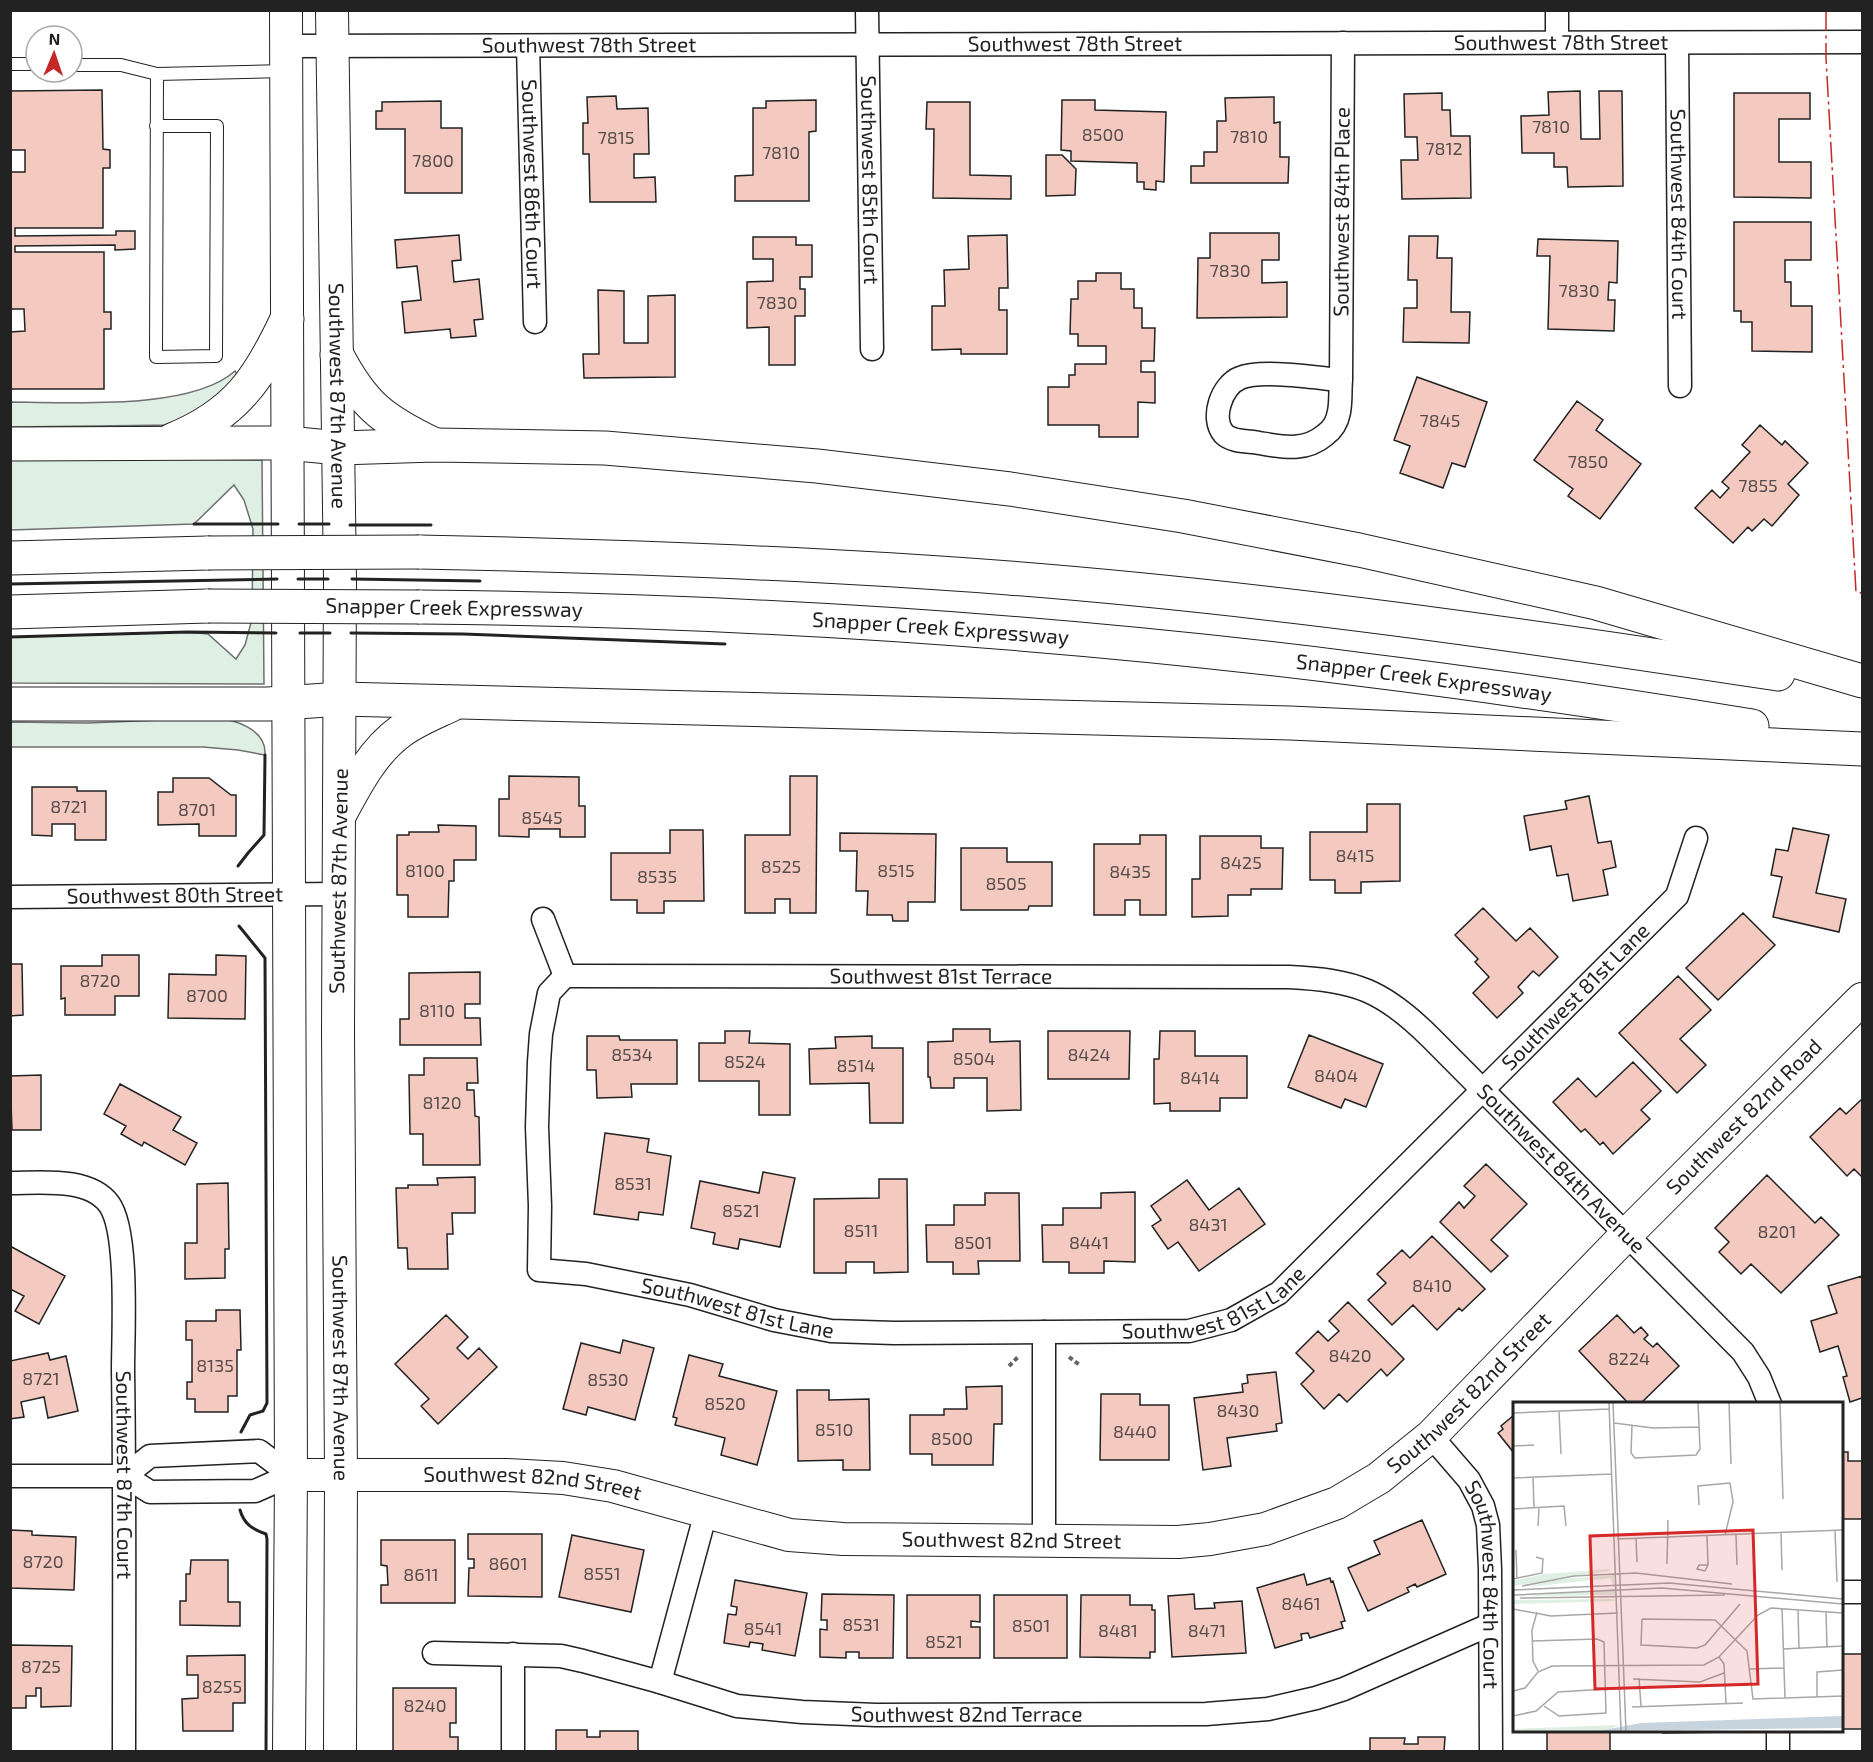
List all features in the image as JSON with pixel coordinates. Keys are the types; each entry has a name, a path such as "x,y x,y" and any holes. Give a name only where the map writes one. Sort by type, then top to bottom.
{"highway":[{"path":"163,443 194,431 235,402 269,360 287,320"},
{"path":"337,355 350,380 375,410 400,428 435,445"},
{"path":"10,444 287,443 339,448 435,445 605,448 714,456 963,483 1172,514 1359,550 1596,603 1863,681"},
{"path":"10,558 208,553 419,552 665,558 942,574 1096,586 1309,608 1492,632 1863,688"},
{"name":"Snapper Creek Expressway","path":"10,612 208,606 537,608 848,622 1090,640 1375,671 1637,707 1863,743"},
{"path":"10,704 289,704 341,699 1290,723 1863,749"},
{"path":"340,814 357,783 387,743 420,719 455,703"}],"main road":[{"path":"286,10 291,1475 289,1752"},
{"name":"Southwest 87th Avenue","path":"332,10 341,699 339,894 340,1752"},
{"name":"Southwest 82nd Road","path":"1626,1235 1863,999"},
{"name":"Southwest 82nd Street","path":"291,1475 507,1475 563,1478 614,1486 789,1535 813,1538 1178,1542 1242,1535 1304,1516 1359,1491 1379,1478 1431,1436 1626,1235"}],"street":[{"name":"Southwest 85th Court","path":"867,10 872,349"},
{"path":"1557,10 1557,42"},
{"name":"Southwest 78th Street","path":"286,58 332,45 1863,42"},
{"name":"Southwest 84th Place","path":"1341,380 1271,375 1241,378 1235,381 1221,399 1220,426 1225,434 1235,439 1295,448 1317,441 1334,427 1339,412 1341,380 1343,43"},
{"name":"Southwest 84th Court","path":"1677,43 1680,386"},
{"name":"Southwest 86th Court","path":"528,46 535,322"},
{"name":"Southwest 81st Lane","path":"565,976 549,993 540,1053 537,1118 540,1206 539,1270 586,1274 690,1295 774,1320 831,1331 1189,1331 1231,1320 1279,1293 1677,897 1696,838"},
{"name":"Southwest 80th Street","path":"10,897 339,894"},
{"path":"543,919 565,976"},
{"name":"Southwest 81st Terrace","path":"565,976 1318,978"},
{"name":"Southwest 84th Avenue","path":"1318,978 1355,986 1387,1000 1411,1018 1743,1352 1760,1377 1769,1402"},
{"name":"Southwest 87th Court","path":"10,1184 73,1185 98,1193 116,1215 120,1238 125,1476 124,1752"},
{"path":"1044,1332 1044,1541"},
{"name":"Southwest 84th Court","path":"1431,1436 1469,1480 1483,1506 1488,1525 1491,1752"},
{"path":"10,1476 125,1476 150,1456 259,1451 291,1475"},
{"name":"Southwest 82nd Street","path":"125,1476 150,1492 255,1491 291,1475"},
{"path":"660,1682 706,1512"},
{"path":"1843,1592 1863,1592"},
{"name":"Southwest 82nd Terrace","path":"434,1653 561,1656 583,1660 737,1706 802,1712 897,1715 1229,1713 1268,1709 1344,1689 1490,1625"},
{"path":"513,1654 513,1752"},
{"path":"1778,1732 1778,1752"}],"lane":[{"path":"84,64 121,65 157,74 286,58"},
{"path":"156,126 217,126 216,356 156,357 156,126 157,74"}],"path":[{"path":"1009,1366 1018,1357"},
{"path":"1069,1357 1081,1366"}],"green space":[{"path":"235,371 243,383 174,425 11,427 10,402 95,403 160,398 189,393 215,384"},
{"path":"11,457 262,460 264,684 11,683 10,637 187,632 208,634 236,659 245,645 252,619 253,529 244,500 234,485 194,524 11,530"},
{"path":"214,718 239,723 255,732 261,738 265,755 203,747 11,747 11,722 87,723"}],"building":[{"path":"102,90 103,149 110,150 110,168 103,168 103,228 15,228 15,236 116,235 116,231 135,231 135,249 115,250 115,245 15,246 15,252 104,252 104,312 111,312 111,329 104,329 104,389 10,389 10,332 25,331 24,309 10,309 10,172 25,172 25,150 10,150 10,91"},
{"path":"1580,91 1581,139 1600,139 1599,91 1622,91 1623,186 1568,187 1567,167 1554,167 1554,153 1522,153 1521,116 1549,115 1548,92"},
{"path":"1442,93 1442,110 1450,110 1451,136 1470,136 1471,198 1402,199 1401,160 1418,160 1417,137 1405,137 1404,94"},
{"path":"1734,93 1810,93 1810,119 1779,119 1779,162 1811,162 1811,198 1734,197"},
{"path":"616,96 617,109 648,108 649,154 634,154 634,178 655,177 656,202 590,202 589,154 583,154 583,123 588,123 587,97"},
{"path":"1274,97 1274,123 1280,122 1280,157 1289,157 1288,183 1191,183 1191,166 1204,166 1204,152 1217,152 1217,121 1226,121 1225,98"},
{"path":"816,100 816,131 809,132 809,201 735,201 735,176 753,175 753,108 766,108 766,101"},
{"path":"1062,100 1095,100 1095,110 1166,112 1164,182 1156,181 1156,190 1144,189 1144,182 1137,182 1137,163 1071,161 1071,151 1061,150"},
{"path":"441,101 441,128 462,128 462,193 405,193 405,129 376,129 376,111 382,111 382,102"},
{"path":"927,102 970,102 970,175 1011,176 1011,199 933,198 934,129 926,129"},
{"path":"1046,155 1062,155 1076,169 1075,195 1046,196"},
{"path":"1734,222 1811,222 1811,260 1785,260 1785,282 1791,282 1791,306 1812,306 1812,352 1752,351 1752,322 1741,322 1741,311 1734,311"},
{"path":"1210,233 1279,233 1279,260 1262,260 1262,283 1287,282 1287,317 1197,318 1198,258 1210,258"},
{"path":"459,235 461,260 452,261 454,282 479,279 483,319 474,320 476,336 451,338 450,329 405,333 402,302 421,300 417,266 397,268 395,240"},
{"path":"1007,235 1008,288 999,288 999,310 1007,310 1007,354 961,354 961,349 932,350 932,306 945,306 944,270 969,269 968,236"},
{"path":"1409,236 1438,236 1437,258 1452,258 1451,312 1470,312 1469,343 1403,342 1404,308 1417,308 1417,280 1408,280"},
{"path":"753,237 796,237 796,245 812,245 812,277 800,277 800,289 805,289 805,316 795,316 795,365 769,365 769,327 747,328 747,282 773,281 773,259 753,259"},
{"path":"1538,239 1618,241 1617,283 1609,282 1608,300 1615,300 1614,331 1548,329 1550,256 1537,256"},
{"path":"1096,273 1121,273 1121,289 1134,289 1134,308 1142,308 1142,328 1155,328 1154,361 1141,361 1141,372 1155,372 1155,403 1138,402 1138,437 1099,437 1099,425 1048,425 1048,387 1069,387 1069,375 1075,375 1075,364 1106,364 1106,346 1078,346 1078,334 1070,334 1071,299 1078,299 1078,281 1096,281"},
{"path":"598,290 624,291 624,343 648,343 648,296 675,295 675,377 584,378 583,354 599,354"},
{"path":"1417,377 1487,402 1465,467 1452,463 1443,488 1400,473 1410,446 1394,440"},
{"path":"1577,401 1603,420 1596,430 1641,464 1600,519 1568,496 1573,489 1534,460"},
{"path":"1760,425 1782,445 1785,441 1808,463 1788,484 1799,495 1772,526 1764,519 1752,531 1748,527 1733,543 1695,508 1712,490 1720,498 1729,488 1722,482 1750,452 1742,445"},
{"path":"509,776 579,777 579,806 585,806 585,837 560,837 560,829 529,829 529,837 499,836 499,799 509,799"},
{"path":"790,776 817,776 816,913 790,913 790,899 775,899 775,913 745,913 745,835 790,835"},
{"path":"173,778 209,778 231,795 236,795 236,836 199,836 199,824 158,825 158,792 173,792"},
{"path":"32,787 77,787 77,791 106,791 106,840 75,840 75,824 52,824 52,836 32,835"},
{"path":"1589,796 1598,843 1611,841 1616,867 1603,870 1608,895 1573,901 1568,874 1557,876 1551,846 1530,850 1524,816 1567,809 1565,801"},
{"path":"1367,804 1400,804 1400,881 1361,882 1361,893 1335,893 1335,880 1310,880 1310,832 1367,832"},
{"path":"438,825 476,826 476,860 454,860 454,881 449,881 448,917 408,917 408,895 397,895 397,835 409,835 409,832 439,832"},
{"path":"1793,828 1829,835 1816,893 1846,899 1839,932 1773,917 1782,877 1771,875 1776,849 1788,851"},
{"path":"670,830 703,830 704,901 664,901 664,913 637,913 637,900 611,900 611,853 670,853"},
{"path":"840,833 936,834 935,902 908,902 908,921 893,921 892,915 867,915 868,891 856,891 857,851 840,851"},
{"path":"1140,835 1166,835 1166,915 1140,915 1140,900 1125,900 1125,915 1094,915 1094,844 1140,844"},
{"path":"1200,836 1261,836 1261,848 1283,848 1282,889 1251,889 1251,895 1228,895 1228,916 1192,917 1192,879 1200,879"},
{"path":"961,848 1007,848 1007,862 1052,862 1052,906 1029,906 1028,910 961,910"},
{"path":"1483,908 1516,941 1530,928 1558,957 1539,976 1533,971 1518,987 1523,993 1497,1018 1473,993 1489,977 1475,962 1478,959 1455,935"},
{"path":"1743,913 1775,945 1718,1000 1686,968"},
{"path":"102,955 139,955 139,996 115,996 115,1015 65,1015 65,998 61,999 61,966 102,966"},
{"path":"216,955 246,956 245,1019 168,1018 169,974 216,975"},
{"path":"10,964 22,964 23,1015 10,1016"},
{"path":"480,972 480,1004 465,1004 465,1018 480,1018 481,1045 400,1045 400,1019 409,1019 409,973"},
{"path":"1678,976 1711,1010 1680,1039 1706,1065 1677,1093 1619,1033"},
{"path":"953,1029 990,1029 990,1042 1020,1041 1021,1110 987,1111 987,1078 954,1078 954,1088 931,1088 930,1077 928,1077 928,1042 953,1041"},
{"path":"725,1031 750,1031 749,1043 790,1044 790,1115 759,1115 759,1081 699,1081 699,1043 725,1043"},
{"path":"1048,1031 1130,1031 1129,1079 1048,1079"},
{"path":"1160,1031 1195,1031 1195,1056 1247,1056 1247,1098 1220,1098 1220,1111 1170,1111 1170,1103 1154,1104 1154,1059 1159,1059"},
{"path":"1309,1035 1383,1064 1366,1107 1345,1099 1341,1108 1288,1087"},
{"path":"587,1036 619,1036 620,1040 677,1040 677,1084 631,1084 632,1097 597,1098 596,1070 587,1070"},
{"path":"872,1036 872,1048 903,1048 903,1123 870,1123 869,1083 810,1084 809,1049 836,1048 835,1037"},
{"path":"424,1058 477,1058 478,1083 467,1083 467,1090 474,1090 475,1116 479,1117 480,1165 423,1165 423,1134 410,1134 409,1075 424,1075"},
{"path":"1633,1062 1661,1091 1641,1110 1650,1119 1613,1154 1603,1142 1600,1145 1585,1129 1581,1132 1553,1102 1578,1078 1596,1097"},
{"path":"41,1075 41,1130 12,1130 10,1076"},
{"path":"120,1084 181,1117 173,1130 197,1143 185,1165 144,1142 142,1146 121,1134 126,1126 104,1114"},
{"path":"1862,1099 1862,1175 1854,1169 1847,1176 1810,1137 1840,1108 1846,1114"},
{"path":"605,1133 649,1139 647,1152 671,1156 663,1215 639,1212 638,1220 594,1214"},
{"path":"1486,1164 1527,1204 1491,1240 1508,1256 1491,1272 1440,1222 1459,1202 1464,1208 1475,1196 1464,1186"},
{"path":"763,1172 795,1178 780,1247 740,1239 738,1249 713,1244 715,1233 691,1228 700,1181 759,1193"},
{"path":"1767,1175 1815,1223 1821,1217 1839,1235 1781,1293 1751,1264 1741,1274 1719,1252 1729,1242 1715,1228"},
{"path":"475,1177 475,1213 452,1213 453,1234 447,1234 448,1269 408,1269 407,1248 398,1248 396,1188 408,1188 408,1185 438,1185 437,1178"},
{"path":"879,1179 907,1179 908,1272 874,1273 874,1262 846,1262 846,1273 814,1273 814,1199 879,1198"},
{"path":"1187,1180 1209,1210 1239,1188 1265,1224 1199,1271 1178,1242 1168,1249 1152,1226 1161,1220 1151,1206"},
{"path":"228,1183 229,1249 225,1249 225,1278 185,1279 185,1243 197,1243 197,1184"},
{"path":"1135,1192 1135,1262 1104,1261 1104,1273 1069,1273 1069,1262 1043,1262 1042,1225 1063,1225 1063,1208 1101,1208 1101,1193"},
{"path":"985,1193 1019,1193 1020,1261 978,1261 979,1274 953,1274 953,1262 927,1262 926,1225 954,1225 954,1205 985,1205"},
{"path":"1432,1236 1485,1289 1462,1311 1459,1308 1437,1330 1413,1305 1392,1325 1368,1300 1386,1283 1377,1274 1402,1250 1410,1258"},
{"path":"10,1246 65,1276 39,1324 15,1311 24,1296 10,1289"},
{"path":"1862,1276 1862,1398 1850,1402 1843,1377 1847,1376 1838,1346 1820,1352 1811,1321 1837,1313 1828,1286"},
{"path":"1348,1302 1404,1359 1387,1376 1381,1369 1347,1402 1339,1394 1324,1409 1301,1384 1314,1371 1296,1353 1318,1331 1328,1341 1339,1331 1329,1321"},
{"path":"216,1310 240,1310 241,1350 237,1350 237,1396 228,1396 228,1412 195,1412 195,1399 187,1399 187,1382 192,1382 192,1340 186,1340 186,1321 216,1321"},
{"path":"446,1315 468,1337 457,1348 468,1359 479,1348 497,1367 438,1424 421,1406 429,1399 395,1364"},
{"path":"1617,1315 1634,1333 1641,1327 1648,1335 1644,1339 1653,1347 1657,1343 1679,1366 1642,1402 1627,1402 1579,1351"},
{"path":"623,1340 654,1348 635,1420 588,1407 586,1415 563,1409 581,1343 620,1353"},
{"path":"48,1353 50,1360 66,1356 78,1411 48,1418 44,1397 21,1402 24,1417 10,1419 10,1361"},
{"path":"689,1355 723,1364 719,1376 777,1391 757,1465 721,1455 725,1438 675,1425 677,1418 673,1417"},
{"path":"1276,1372 1282,1423 1276,1424 1277,1431 1227,1438 1231,1466 1203,1470 1194,1398 1243,1392 1242,1384 1248,1383 1247,1375"},
{"path":"1002,1386 1002,1424 994,1424 993,1465 932,1465 932,1454 910,1454 910,1415 944,1415 944,1409 967,1409 966,1387"},
{"path":"797,1390 829,1390 829,1400 869,1399 870,1470 843,1470 843,1460 798,1461"},
{"path":"1101,1394 1140,1394 1140,1405 1169,1405 1169,1460 1100,1460"},
{"path":"1513,1416 1513,1452 1498,1433 1503,1429 1501,1426"},
{"path":"1843,1452 1848,1452 1848,1461 1862,1461 1862,1519 1843,1519"},
{"path":"1422,1520 1446,1574 1417,1587 1415,1584 1407,1588 1409,1592 1368,1611 1348,1568 1380,1554 1374,1541"},
{"path":"10,1530 32,1531 32,1535 76,1537 74,1590 10,1588"},
{"path":"468,1534 542,1534 542,1597 468,1596 469,1568 474,1568 474,1559 468,1559"},
{"path":"572,1535 644,1550 631,1612 559,1597"},
{"path":"381,1540 455,1540 455,1603 381,1603 381,1585 388,1585 387,1566 381,1565"},
{"path":"191,1560 228,1560 228,1602 240,1602 240,1626 180,1625 180,1601 186,1601 186,1574 190,1574"},
{"path":"1304,1574 1307,1585 1330,1578 1331,1582 1333,1581 1345,1621 1341,1622 1343,1628 1310,1638 1308,1633 1301,1634 1302,1640 1275,1648 1257,1588"},
{"path":"735,1580 807,1593 795,1656 762,1650 763,1644 750,1642 749,1647 724,1643 728,1614 736,1615 737,1607 731,1606"},
{"path":"822,1594 894,1595 893,1658 859,1658 859,1652 846,1652 846,1658 820,1657 820,1629 827,1630 827,1620 821,1620"},
{"path":"1194,1594 1195,1609 1215,1608 1214,1603 1242,1601 1246,1653 1172,1657 1168,1596"},
{"path":"907,1595 980,1595 980,1622 971,1621 971,1627 980,1627 980,1658 907,1658"},
{"path":"994,1595 1067,1595 1067,1658 994,1658"},
{"path":"1081,1595 1130,1595 1130,1605 1152,1605 1152,1610 1155,1610 1155,1652 1150,1652 1150,1658 1080,1657"},
{"path":"10,1645 72,1646 71,1706 41,1707 41,1688 36,1688 36,1696 26,1696 26,1708 10,1708"},
{"path":"1843,1654 1862,1654 1862,1729 1843,1729"},
{"path":"245,1655 245,1703 233,1703 233,1731 183,1731 182,1699 198,1698 198,1675 187,1675 187,1656"},
{"path":"393,1688 456,1688 456,1723 450,1723 450,1737 458,1737 458,1752 393,1752"},
{"path":"556,1730 587,1730 587,1737 600,1737 600,1731 638,1731 638,1752 556,1752"},
{"path":"1547,1732 1610,1732 1610,1752 1547,1752"},
{"path":"1663,1732 1727,1732 1663,1733"},
{"path":"1418,1737 1445,1737 1444,1752 1370,1752 1370,1738 1405,1738 1404,1744 1418,1744"}],"wall":[{"path":"194,524 278,524"},
{"path":"299,524 329,524"},
{"path":"350,525 431,525"},
{"path":"10,584 277,579"},
{"path":"298,579 328,579"},
{"path":"352,579 480,581"},
{"path":"10,637 187,632 276,633"},
{"path":"300,633 330,633"},
{"path":"351,633 463,634 725,644"},
{"path":"238,866 264,835 265,755"},
{"path":"239,926 265,958 267,1403 263,1411 250,1415 241,1432"},
{"path":"240,1510 246,1522 266,1534 267,1539 266,1752"}],"power":[{"path":"1826,10 1826,58 1856,592 1862,593"}]}
